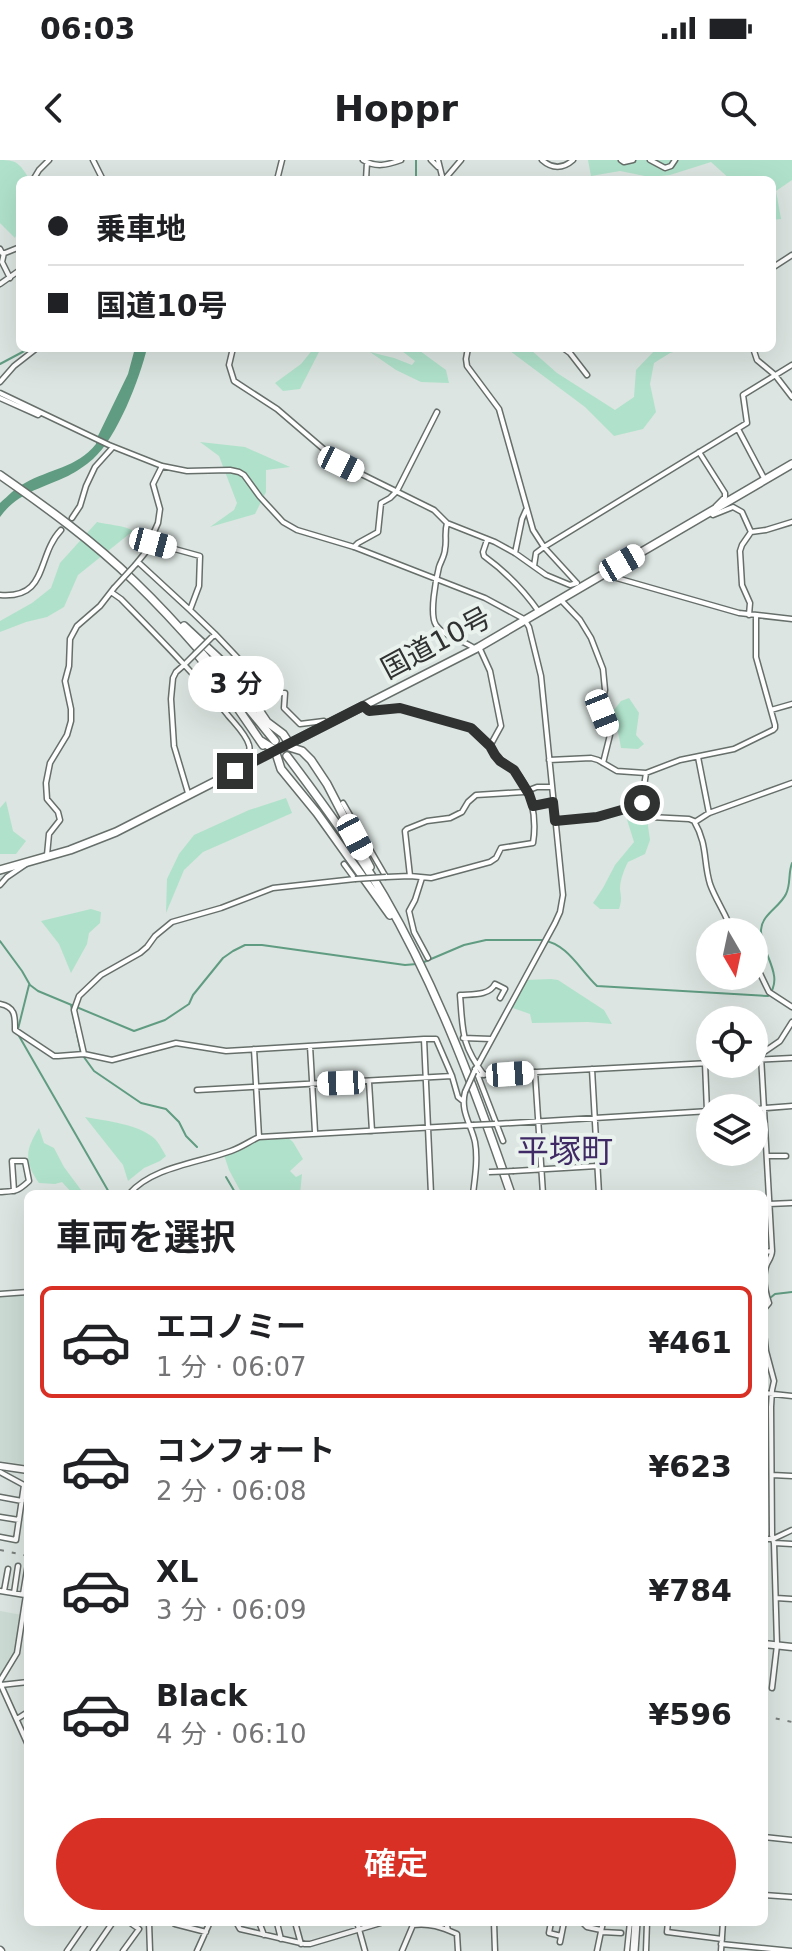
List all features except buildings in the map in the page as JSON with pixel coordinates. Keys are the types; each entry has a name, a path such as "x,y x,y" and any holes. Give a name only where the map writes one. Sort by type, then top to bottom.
{"highway":[{"name":"国道10号","path":"0,870 116,832 189,796 477,648 579,585 604,574 792,464"},
{"path":"2,476 110,558 135,582 192,642 275,741"},
{"path":"135,582 230,669 267,722 283,734 287,744 304,752"},
{"path":"135,582 224,688 261,741 263,753 256,760"},
{"path":"277,730 300,738"},
{"path":"310,733 301,743 304,752 327,784 423,972 466,1071 510,1190"},
{"path":"261,741 275,750 281,769"},
{"path":"287,756 362,862 402,929"},
{"path":"256,760 272,760 317,813 414,954"},
{"path":"634,1951 636,1926"}],"main road":[{"path":"0,1469 24,1470"},
{"path":"768,1644 792,1647"}],"street":[{"path":"35,176 49,160"},
{"path":"365,161 378,166 401,160"},
{"path":"431,160 440,169"},
{"path":"438,160 442,176"},
{"path":"447,176 461,160"},
{"path":"542,160 556,167 565,166 573,160"},
{"path":"621,160 633,160"},
{"path":"650,160 665,168 675,160"},
{"path":"2,251 2,262 10,278"},
{"path":"0,284 16,273"},
{"path":"0,382 32,352"},
{"path":"232,352 229,365 234,381 277,409 341,464 434,510 447,523 515,553 546,575 570,585 579,585"},
{"path":"467,352 467,366 496,404 503,420 533,530 544,547 579,585"},
{"path":"569,352 587,375"},
{"path":"754,352 757,360 775,375 792,397"},
{"path":"534,566 536,553 544,547 747,423 743,395 792,365"},
{"path":"0,396 162,466 187,471 239,472 289,526 354,547 485,598 526,620 539,664 563,895 558,917 465,1092 463,1111 471,1125 476,1150 473,1190"},
{"path":"354,547 378,532 381,503 397,491 437,412"},
{"path":"738,429 765,480"},
{"path":"72,518 95,467 111,446"},
{"path":"699,452 725,493 725,497 712,510 713,515 733,507 742,512 751,532"},
{"path":"46,857 49,834 60,820 58,812 47,799 48,767 67,735 72,714 65,681 70,639 77,626 100,606 153,543 160,515 153,484 162,466"},
{"path":"515,553 526,510"},
{"path":"749,615 750,603 742,585 742,545 751,532 792,522"},
{"path":"447,523 444,535 446,548 438,572 433,614 437,626 477,648 490,671 501,726 490,746"},
{"path":"0,595 20,595 34,585 53,538 61,530"},
{"path":"487,540 484,556 505,571 539,612"},
{"path":"153,543 200,556 199,586 190,610"},
{"path":"137,563 190,610 271,693 285,693 284,708 300,724 324,721 328,724"},
{"path":"604,574 749,615 792,619"},
{"path":"112,590 185,664 248,741 249,751 236,764 235,771"},
{"path":"560,599 580,620 603,669 605,690 601,708 610,735 603,763"},
{"path":"549,760 584,758 617,771 646,773 680,760 734,749 773,730 771,710 756,657 756,616"},
{"path":"189,796 177,758 171,699 173,678 214,636"},
{"path":"771,710 792,704"},
{"path":"82,1054 74,1010 76,1000 94,980 140,953 176,920 205,913 273,888 355,879 446,876 487,864 496,858 501,848 533,843 533,806 527,791 514,770 500,761 471,728 400,708 369,711 363,706"},
{"path":"698,757 709,813"},
{"path":"644,815 642,800 646,773"},
{"path":"695,822 709,813 792,783"},
{"path":"410,876 407,829 427,821 450,818 462,812 476,795 551,787"},
{"path":"533,806 553,802"},
{"path":"343,803 386,877"},
{"path":"555,821 597,817 625,809 644,815 695,822 705,849 710,883 727,918"},
{"path":"0,885 27,863"},
{"path":"344,864 355,879"},
{"path":"422,878 409,911 414,932 428,958"},
{"path":"500,998 505,989 495,984 487,992 460,995 463,1038 503,1141"},
{"path":"768,986 772,993 792,1007"},
{"path":"0,1004 10,1008 15,1015 18,1031 54,1056 82,1054 112,1060 182,1043 220,1050 436,1039 458,1097 463,1101"},
{"path":"768,1049 780,1041 792,1022"},
{"path":"463,1038 491,1039"},
{"path":"424,1039 431,1190"},
{"path":"310,1046 315,1132"},
{"path":"254,1049 259,1137"},
{"path":"768,1060 792,1058"},
{"path":"478,1071 535,1072 696,1064"},
{"path":"592,1069 599,1190"},
{"path":"535,1072 543,1190"},
{"path":"197,1090 452,1076"},
{"path":"369,1082 372,1131"},
{"path":"768,1108 792,1106"},
{"path":"132,1190 151,1176 236,1149 259,1137 696,1112"},
{"path":"768,1156 786,1156"},
{"path":"0,1192 14,1191 18,1190 29,1181 25,1161 12,1161 14,1191"},
{"path":"475,1172 597,1166"},
{"path":"767,1166 772,1251 768,1265"},
{"path":"769,1204 792,1203"},
{"path":"768,1252 772,1251"},
{"path":"0,1294 24,1292"},
{"path":"768,1358 774,1381 771,1393 772,1510 777,1645 772,1688"},
{"path":"771,1393 792,1396"},
{"path":"0,1469 24,1485 16,1540 0,1537"},
{"path":"772,1475 792,1476"},
{"path":"0,1497 22,1501"},
{"path":"0,1517 19,1520"},
{"path":"774,1541 792,1530"},
{"path":"768,1540 792,1544"},
{"path":"14,1593 18,1566"},
{"path":"8,1569 2,1591 24,1595"},
{"path":"776,1598 792,1599"},
{"path":"0,1683 17,1653 24,1608"},
{"path":"0,1683 24,1682"},
{"path":"0,1683 24,1736"},
{"path":"17,1719 24,1715"},
{"path":"768,1837 792,1840"},
{"path":"768,1895 792,1897"},
{"path":"67,1951 84,1926"},
{"path":"93,1951 110,1926"},
{"path":"123,1951 139,1929 135,1926"},
{"path":"149,1926 150,1951"},
{"path":"183,1926 206,1932"},
{"path":"197,1951 208,1926"},
{"path":"238,1926 240,1929 301,1944 370,1926"},
{"path":"261,1926 264,1935"},
{"path":"278,1926 281,1939"},
{"path":"296,1926 301,1944"},
{"path":"358,1926 365,1951"},
{"path":"402,1951 413,1926"},
{"path":"439,1926 457,1934 458,1951"},
{"path":"447,1926 448,1930"},
{"path":"494,1926 495,1951"},
{"path":"550,1926 549,1933 561,1939 563,1926"},
{"path":"586,1926 621,1933"},
{"path":"597,1951 603,1926"},
{"path":"627,1951 630,1926"},
{"path":"646,1951 647,1926"},
{"path":"668,1926 667,1932 792,1951"},
{"path":"721,1951 723,1926"}],"shaded area":[{"path":"0,160 18,164 27,176 16,176 15,238 0,223"},
{"path":"588,160 792,160 792,180 776,191 776,176 727,176 711,162 670,175 645,176 620,171 591,176"},
{"path":"776,191 781,219 776,220"},
{"path":"134,352 146,352 119,423 102,449 74,472 22,496 0,517 0,503 21,485 72,463 96,444 128,374"},
{"path":"311,352 319,352 300,389 283,391 275,383 301,364"},
{"path":"370,352 412,365 415,361 403,352 421,352 446,370 449,383 421,382"},
{"path":"511,352 533,352 557,373 615,410 634,397 636,370 653,352 673,352 654,363 650,384 656,412 643,429 614,436 585,407"},
{"path":"200,442 245,447 290,467 266,470 266,492 255,514 210,527 234,510 237,503 219,456"},
{"path":"97,522 133,531 78,575 64,607 47,617 0,632 0,621 51,588 60,563"},
{"path":"629,698 639,713 636,735 644,744 638,749 621,748 614,710 621,701"},
{"path":"286,798 292,813 203,852 184,870 166,913 167,879 179,854 194,835 249,810"},
{"path":"6,801 13,831 26,841 16,854 0,854 0,808"},
{"path":"624,810 647,819 650,840 645,854 628,862 621,882 619,909 600,909 593,903 615,865 634,842"},
{"path":"91,909 101,912 100,923 89,933 87,944 71,973 59,944 41,921"},
{"path":"525,980 558,980 604,1010 612,1024 532,1023 530,1014 510,1007"},
{"path":"85,1117 140,1130 155,1139 166,1156 128,1181 123,1165"},
{"path":"39,1128 44,1143 54,1148 81,1190 69,1190 62,1182 39,1183 29,1162 31,1143"},
{"path":"286,1136 293,1142 303,1159 290,1171 296,1177 302,1174 300,1190 240,1190 224,1155 258,1139"},
{"path":"24,1293 24,1464 0,1461 0,1295"},
{"path":"0,1611 22,1615 14,1658 0,1678"}],"waterway":[{"path":"416,160 416,176"},
{"path":"0,364 22,352"},
{"path":"424,962 464,945 486,940 542,940 559,946 597,986 768,996 774,980 762,938 762,924 786,894 792,863"},
{"path":"0,941 30,985 38,991 134,1031 165,1020 189,1004 223,958 245,945 417,964"},
{"path":"18,1029 29,985"},
{"path":"71,1005 81,1053 94,1071 141,1103 166,1109 197,1147"},
{"path":"19,1036 108,1190"},
{"path":"226,1177 234,1190"},
{"path":"770,1298 775,1294 792,1292"}],"railway":[{"path":"0,1550 24,1555"},
{"path":"768,1717 792,1722"}],"district":[{"name":"平塚町","path":"565,1151"}],"route":[{"path":"235,771 363,706 369,711 400,708 471,728 500,761 514,770 533,806 553,802 555,821 597,817 625,809 644,815 642,803"}]}
